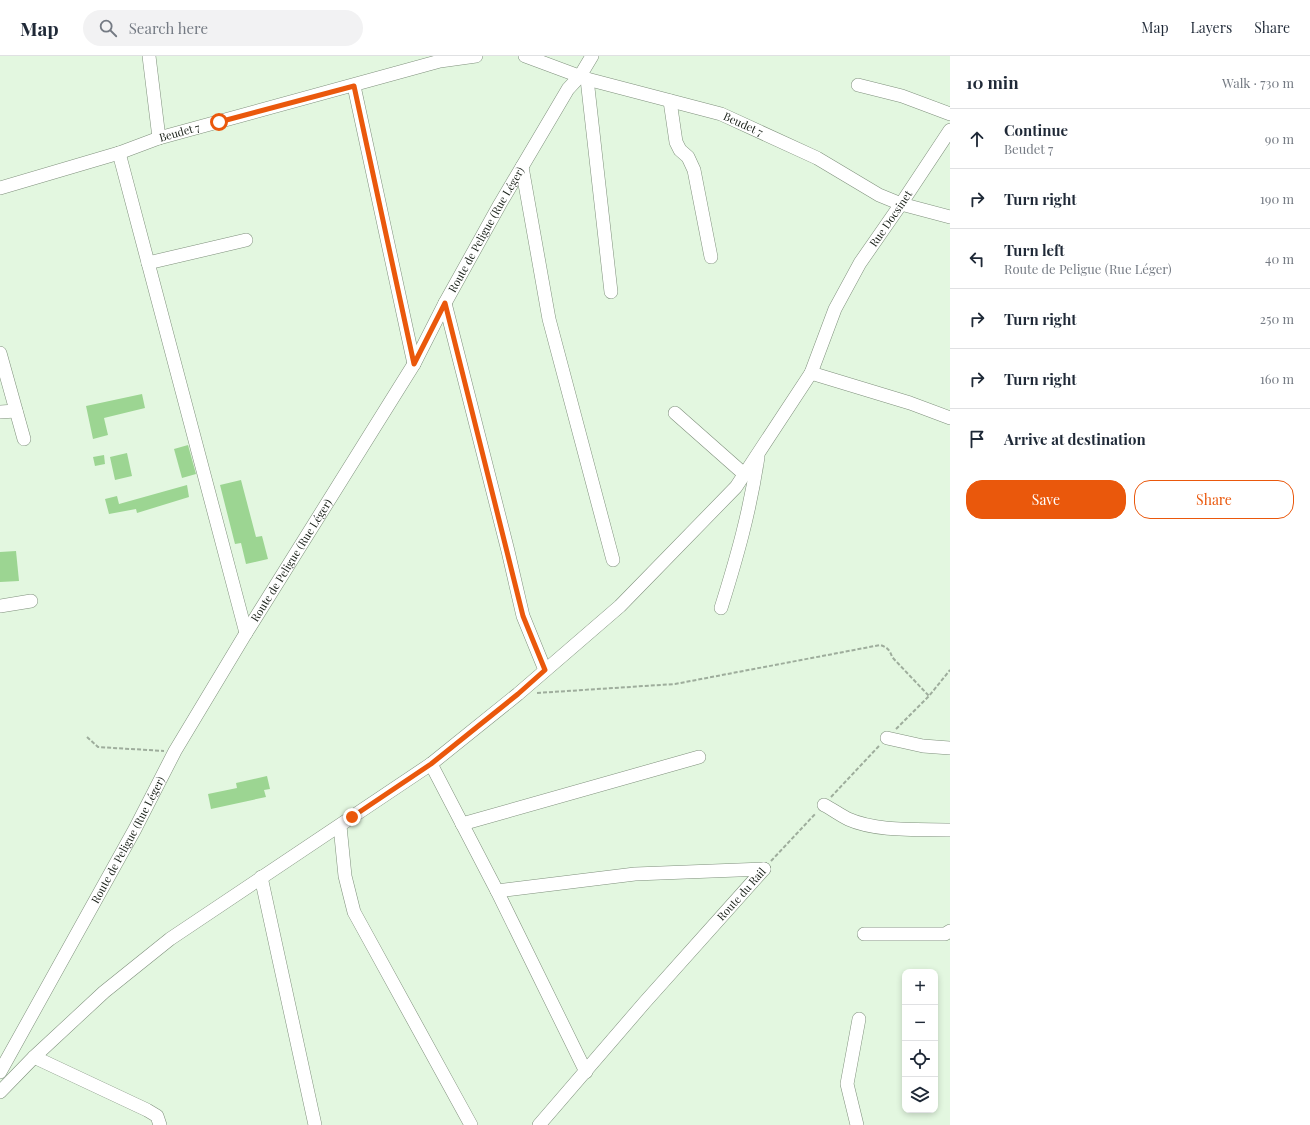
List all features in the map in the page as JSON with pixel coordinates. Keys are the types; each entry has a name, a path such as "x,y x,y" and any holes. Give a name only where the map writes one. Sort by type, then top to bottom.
{"street":[{"path":"149,56 159,138"},
{"name":"Beudet 7","path":"0,188 119,153 159,138 354,86 419,61 440,61 476,56"},
{"name":"Beudet 7","path":"525,56 584,78 721,114 817,158 879,194 901,204 950,217"},
{"name":"Route de Peligue (Rue Léger)","path":"0,1072 135,829 175,751 246,633 414,364 445,303 522,167 568,89 584,78 592,56"},
{"path":"584,78 611,292"},
{"path":"858,85 902,96 950,114"},
{"path":"354,86 414,364"},
{"path":"670,101 676,142 680,150 688,157 694,170 712,257"},
{"name":"Rue Docsinet","path":"0,1092 34,1057 104,992 170,939 431,764 518,694 620,606 736,487 811,373 835,309 860,263 950,130"},
{"path":"119,153 246,633"},
{"path":"522,167 548,319 613,560"},
{"path":"148,263 246,240"},
{"path":"445,303 523,616 545,670"},
{"path":"0,353 24,439"},
{"path":"811,373 910,403 950,418"},
{"path":"0,412 16,411"},
{"path":"675,413 744,474"},
{"path":"721,608 743,540 752,498 759,451"},
{"path":"0,606 32,601"},
{"path":"887,738 923,746 950,748"},
{"path":"462,824 699,757"},
{"path":"431,764 497,891 586,1072"},
{"path":"824,805 849,819 859,822 890,828 950,830"},
{"path":"340,826 345,876 354,912 471,1125"},
{"path":"497,891 635,874 764,870"},
{"name":"Route du Rail","path":"539,1125 645,1002 764,870"},
{"path":"261,877 315,1125"},
{"path":"864,934 945,934 950,931"},
{"path":"857,1125 847,1084 859,1019"},
{"path":"34,1057 147,1110 157,1116 160,1125"}],"path":[{"path":"518,694 675,684 880,645 886,647 890,651 892,656 929,696"},
{"name":"Route du Rail","path":"764,870 887,738 929,696 950,670"},
{"path":"87,737 98,746 175,751"}],"building":[{"path":"142,394 145,408 104,418 108,435 93,439 86,406"},
{"path":"188,445 196,474 182,478 174,449"},
{"path":"127,453 132,476 115,480 110,457"},
{"path":"104,455 105,464 95,466 93,457"},
{"path":"241,480 256,537 262,536 268,559 246,564 241,543 235,544 220,485"},
{"path":"187,485 189,497 137,513 136,509 109,514 105,499 117,496 119,504"},
{"path":"16,551 19,581 0,582 0,552"},
{"path":"267,776 270,789 264,790 266,797 211,809 208,794 237,788 236,783"}],"route":[{"path":"219,122 354,86 414,364 445,303 523,616 545,670 518,694 431,764 352,817"}]}
